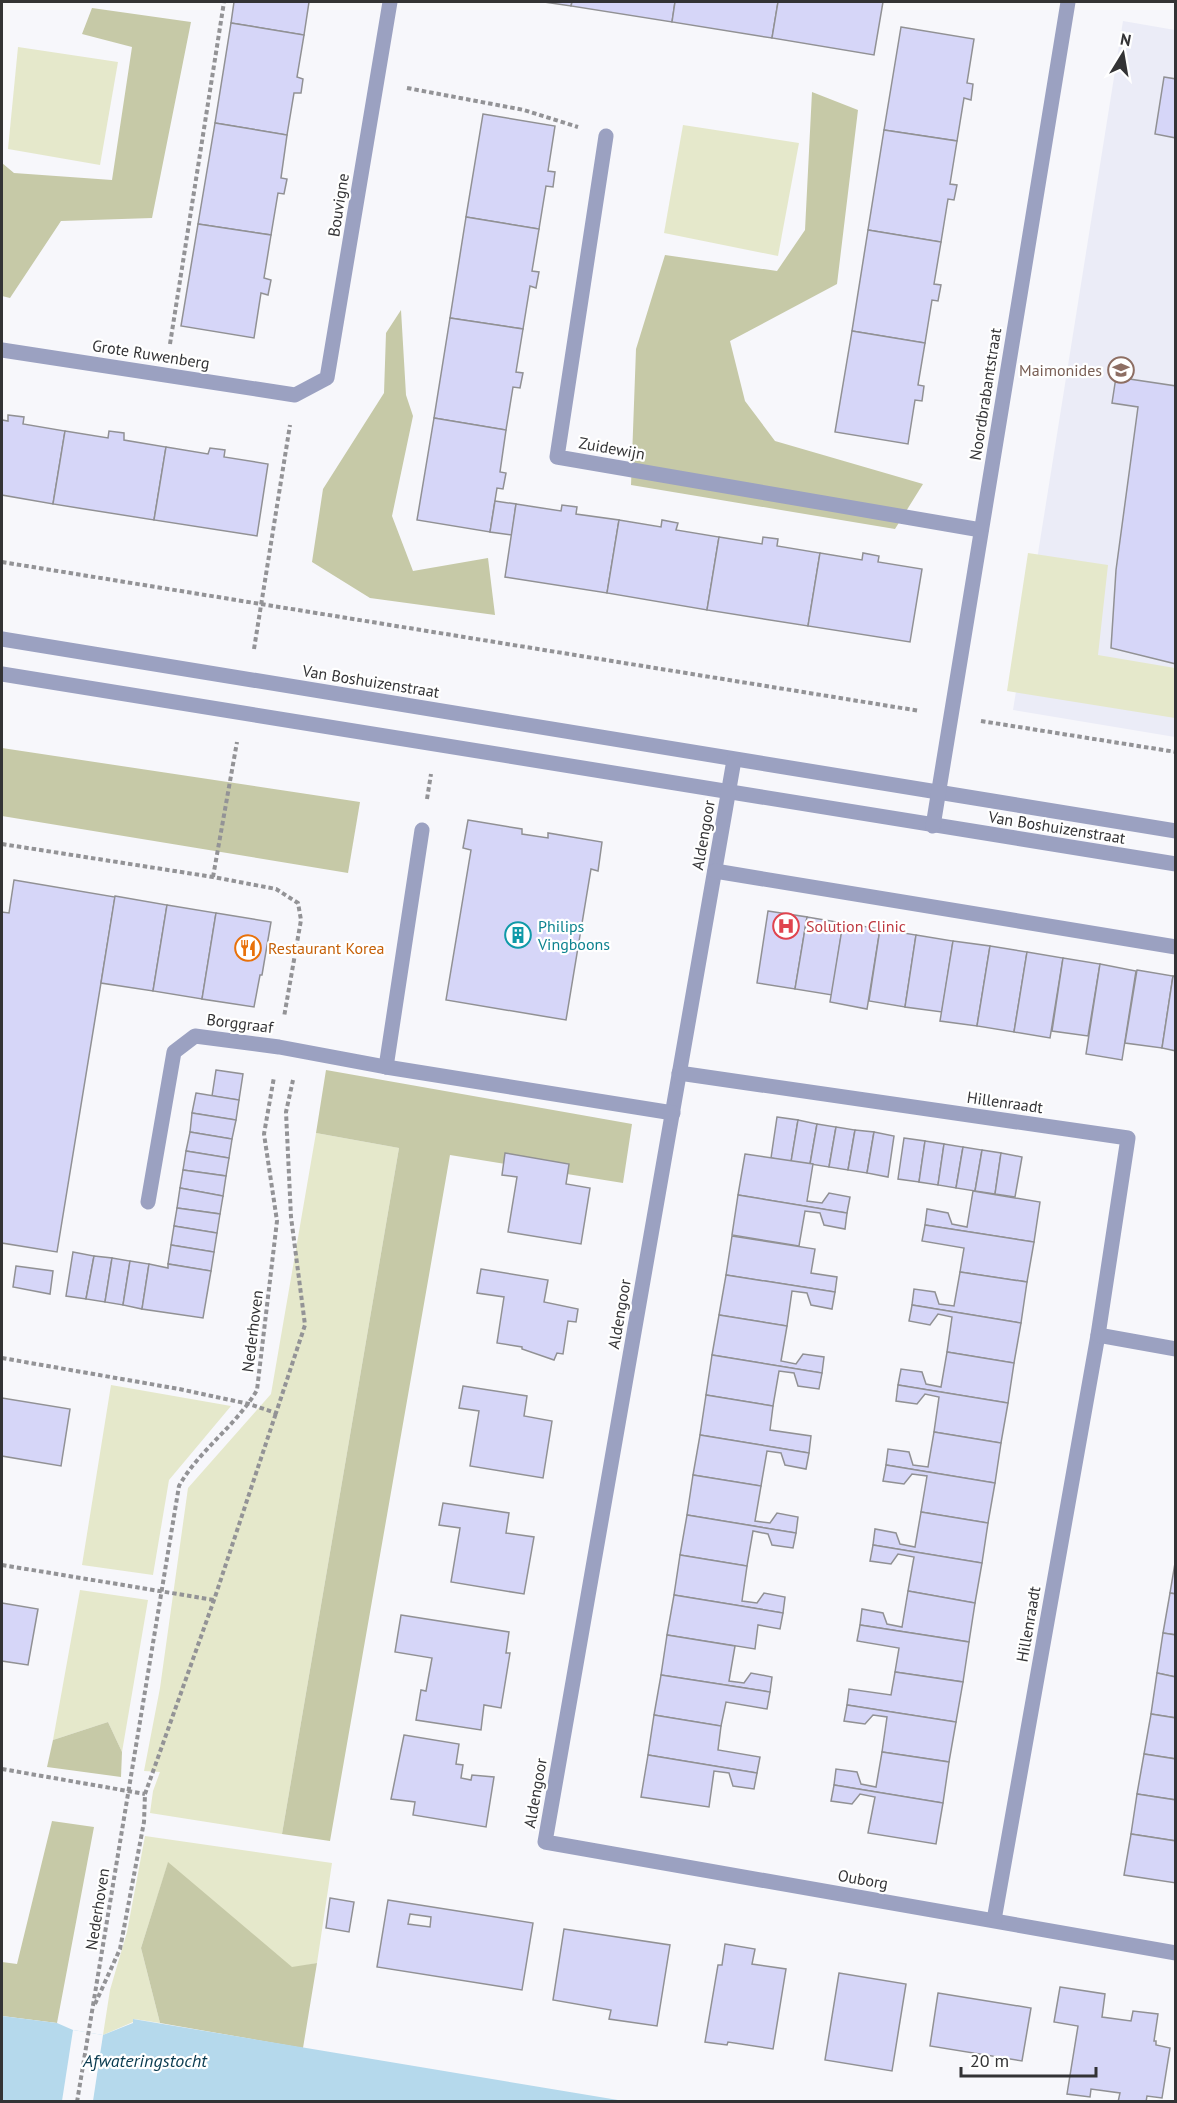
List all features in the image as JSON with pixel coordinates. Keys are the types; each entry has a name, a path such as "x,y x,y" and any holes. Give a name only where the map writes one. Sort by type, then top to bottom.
{"street":[{"name":"Bouvigne","path":"295,395 327,378 390,2"},
{"name":"Noordbrabantstraat","path":"938,791 1068,2"},
{"name":"Zuidewijn","path":"606,136 557,457 981,530"},
{"name":"Grote Ruwenberg","path":"2,350 295,395"},
{"name":"Van Boshuizenstraat","path":"2,639 1176,831"},
{"name":"Van Boshuizenstraat","path":"2,674 1176,864"},
{"path":"729,792 734,760"},
{"path":"933,826 938,791"},
{"name":"Aldengoor","path":"545,1842 729,792"},
{"path":"386,1067 422,830"},
{"path":"715,871 1176,947"},
{"name":"Borggraaf","path":"148,1202 174,1052 195,1036 279,1047 386,1067 673,1113"},
{"name":"Hillenraadt","path":"680,1073 1128,1138 1098,1335 994,1920"},
{"path":"1098,1335 1176,1349"},
{"name":"Ouborg","path":"545,1842 1176,1953"}],"path":[{"path":"165,375 224,2"},
{"path":"376,82 524,110 606,136"},
{"path":"249,679 295,395"},
{"path":"2,562 1176,752"},
{"path":"213,877 243,714"},
{"path":"422,830 436,744"},
{"name":"Nederhoven","path":"2,844 276,889 298,903 301,920 264,1134 277,1221 257,1390 249,1404 186,1473 178,1486 77,2102"},
{"path":"92,2011 120,1949 144,1822 145,1794 214,1600 305,1325 291,1216 285,1112 299,1051"},
{"path":"2,1359 179,1389 249,1404 276,1413"},
{"path":"2,1564 214,1600"},
{"path":"2,1769 145,1794"}],"shaded area":[{"name":"Maimonides","path":"1123,21 1175,30 1175,737 1013,710"}],"green space":[{"path":"92,8 191,22 152,218 61,221 10,298 2,296 2,163 14,173 112,180 132,47 82,34"},
{"path":"18,47 118,62 100,165 8,149"},
{"path":"812,92 858,110 837,284 730,341 745,401 775,441 923,484 895,529 631,485 636,349 665,255 777,271 805,230"},
{"path":"683,125 799,143 778,256 664,233"},
{"path":"401,310 406,395 413,416 392,516 413,571 488,558 495,615 370,598 312,562 323,489 384,393 386,333"},
{"path":"1028,553 1108,565 1098,655 1175,668 1175,718 1007,691"},
{"path":"2,748 360,802 348,873 2,816"},
{"path":"326,1070 632,1124 623,1183 450,1155 330,1841 282,1834 399,1148 316,1133"},
{"path":"316,1133 399,1148 282,1834 150,1813 153,1791 160,1772 144,1771 160,1688 188,1488 271,1394"},
{"path":"111,1385 231,1406 169,1480 153,1575 82,1565"},
{"path":"80,1590 148,1600 122,1752 108,1722 53,1740"},
{"path":"108,1722 122,1752 121,1777 47,1767 53,1740"},
{"path":"52,1821 94,1827 57,2023 2,2016 2,1962 17,1964"},
{"path":"145,1836 332,1863 317,1963 292,1968 168,1863 141,1948 160,2023 134,2019 133,2022 103,2035 110,1990 127,1932"},
{"path":"168,1862 292,1967 317,1963 303,2048 160,2023 141,1948"}],"water":[{"name":"Afwateringstocht","path":"2,2016 57,2023 73,2030 103,2035 133,2023 133,2019 624,2101 2,2102"}],"pier":[{"path":"73,2030 103,2035 93,2101 62,2101"}],"building":[{"path":"234,2 309,2 304,35 231,23"},
{"path":"544,2 572,2 571,6"},
{"path":"572,2 675,2 672,22 571,6"},
{"path":"675,2 778,2 772,38 672,22"},
{"path":"778,2 883,2 874,55 772,38"},
{"path":"231,23 304,35 297,77 303,79 301,93 294,93 287,135 215,123"},
{"path":"901,27 974,39 967,83 973,84 971,100 964,98 957,141 884,130"},
{"path":"1164,77 1176,79 1176,138 1155,134"},
{"path":"483,114 555,126 548,171 555,172 553,187 546,186 539,229 466,217"},
{"path":"215,123 287,135 281,178 287,179 284,194 278,193 271,235 198,224"},
{"path":"884,130 957,141 950,184 957,185 954,200 948,199 941,242 868,230"},
{"path":"466,217 539,229 532,271 539,272 536,288 530,286 523,329 450,318"},
{"path":"198,224 271,235 264,278 271,280 268,295 261,293 254,338 181,326"},
{"path":"868,230 941,242 934,284 941,285 938,301 932,300 925,343 852,331"},
{"path":"450,318 523,329 516,372 523,373 520,388 513,387 506,430 434,418"},
{"path":"852,331 925,343 918,385 924,386 922,401 915,400 908,444 835,432"},
{"path":"1116,377 1176,386 1176,664 1111,648 1116,570 1138,407 1112,403"},
{"path":"8,415 24,417 23,424 65,431 53,504 2,495 2,420 8,421"},
{"path":"434,418 506,430 500,472 506,473 503,489 497,488 490,532 417,520"},
{"path":"65,431 108,438 109,431 124,433 124,440 166,447 154,520 53,504"},
{"path":"166,447 208,454 210,448 225,450 224,457 268,464 257,536 154,520"},
{"path":"495,501 516,504 512,535 490,532"},
{"path":"516,504 561,511 562,505 577,507 576,514 619,520 607,593 505,577"},
{"path":"619,520 661,527 662,520 678,523 676,530 719,537 707,610 607,593"},
{"path":"719,537 762,544 763,537 778,539 777,546 820,553 808,626 707,610"},
{"path":"820,553 862,560 863,553 879,556 878,562 922,569 910,642 808,626"},
{"name":"Philips Vingboons","path":"468,820 522,829 522,834 548,838 548,833 602,842 598,871 591,869 566,1020 446,1000 471,850 463,848"},
{"path":"14,880 115,897 57,1252 2,1243 2,912 9,913"},
{"path":"115,896 167,905 153,991 101,983"},
{"path":"167,905 216,913 202,999 153,991"},
{"path":"768,911 807,917 795,989 757,983"},
{"path":"216,913 271,922 254,1007 202,999"},
{"path":"807,917 843,923 832,995 795,989"},
{"path":"843,923 880,929 867,1009 830,1002"},
{"path":"880,929 916,935 905,1007 869,1001"},
{"path":"916,935 953,941 942,1012 905,1007"},
{"path":"953,941 990,946 977,1026 940,1021"},
{"path":"990,946 1027,952 1014,1032 977,1026"},
{"path":"1027,952 1063,958 1050,1038 1014,1032"},
{"path":"1063,958 1100,964 1088,1036 1052,1031"},
{"path":"1100,964 1136,971 1122,1060 1086,1054"},
{"path":"1137,970 1173,976 1162,1048 1125,1043"},
{"path":"1173,976 1176,977 1176,1051 1162,1048"},
{"path":"216,1070 243,1074 239,1100 212,1096"},
{"path":"196,1093 239,1100 236,1120 192,1113"},
{"path":"192,1113 236,1120 232,1139 190,1132"},
{"path":"777,1117 798,1120 791,1162 771,1158"},
{"path":"798,1120 817,1124 810,1164 791,1162"},
{"path":"817,1124 836,1127 829,1167 810,1164"},
{"path":"836,1127 855,1130 848,1170 829,1167"},
{"path":"855,1130 874,1132 867,1173 848,1170"},
{"path":"190,1132 232,1139 229,1158 186,1151"},
{"path":"874,1132 894,1136 888,1177 867,1173"},
{"path":"904,1138 925,1141 919,1182 898,1179"},
{"path":"925,1141 944,1144 938,1185 919,1182"},
{"path":"944,1144 963,1147 956,1188 938,1185"},
{"path":"963,1147 982,1150 975,1191 956,1188"},
{"path":"982,1150 1001,1153 995,1194 975,1191"},
{"path":"186,1151 229,1158 226,1176 183,1170"},
{"path":"505,1153 569,1164 566,1184 590,1188 581,1244 508,1232 517,1177 502,1175"},
{"path":"1001,1153 1022,1157 1015,1197 995,1194"},
{"path":"745,1154 813,1164 807,1201 822,1203 829,1193 850,1197 847,1213 738,1195"},
{"path":"183,1170 226,1176 223,1196 180,1188"},
{"path":"180,1188 223,1196 220,1214 177,1208"},
{"path":"973,1191 1040,1202 1034,1242 925,1225 927,1209 948,1213 952,1224 967,1227"},
{"path":"738,1195 847,1213 845,1229 824,1225 820,1213 805,1211 799,1246 732,1235"},
{"path":"177,1208 220,1214 217,1233 174,1226"},
{"path":"925,1225 1034,1242 1027,1282 960,1272 964,1248 922,1241"},
{"path":"174,1226 217,1233 214,1252 171,1245"},
{"path":"732,1236 815,1249 811,1273 837,1277 835,1292 726,1275"},
{"path":"171,1245 214,1252 211,1271 168,1264"},
{"path":"73,1252 94,1256 86,1299 66,1296"},
{"path":"94,1256 112,1258 105,1302 86,1299"},
{"path":"112,1258 130,1261 123,1305 105,1302"},
{"path":"130,1261 149,1264 142,1309 123,1305"},
{"path":"149,1264 168,1268 168,1264 211,1271 203,1318 142,1309"},
{"path":"16,1266 53,1271 50,1294 13,1287"},
{"path":"481,1269 548,1280 544,1302 578,1309 576,1322 568,1321 563,1354 557,1353 554,1360 522,1349 522,1347 497,1343 504,1297 477,1293"},
{"path":"960,1272 1027,1282 1021,1323 912,1305 914,1289 935,1292 939,1304 954,1306"},
{"path":"726,1275 835,1292 832,1309 811,1305 807,1293 792,1291 787,1326 719,1315"},
{"path":"912,1305 1021,1323 1014,1363 947,1352 952,1317 938,1314 930,1325 909,1321"},
{"path":"719,1315 787,1326 781,1361 796,1364 803,1354 824,1357 822,1373 712,1355"},
{"path":"947,1352 1014,1363 1008,1403 898,1385 901,1369 922,1372 926,1384 941,1387"},
{"path":"712,1355 822,1373 819,1389 798,1386 794,1373 779,1371 773,1406 706,1395"},
{"path":"898,1385 1008,1403 1001,1443 934,1432 939,1397 925,1394 917,1404 896,1401"},
{"path":"463,1386 527,1396 524,1416 552,1421 543,1478 470,1466 479,1411 459,1408"},
{"path":"706,1395 773,1406 770,1430 811,1436 809,1453 700,1435"},
{"path":"2,1398 70,1409 61,1466 2,1456"},
{"path":"934,1432 1001,1443 995,1483 886,1465 888,1449 909,1452 913,1465 928,1467"},
{"path":"700,1435 809,1453 806,1469 785,1465 781,1453 767,1451 761,1486 693,1475"},
{"path":"886,1465 995,1483 988,1523 921,1512 927,1476 912,1474 904,1484 883,1481"},
{"path":"693,1475 761,1486 755,1521 770,1523 777,1513 798,1517 796,1533 687,1515"},
{"path":"443,1503 509,1513 506,1533 534,1537 524,1594 451,1582 460,1528 439,1525"},
{"path":"921,1512 988,1523 982,1563 873,1545 875,1529 896,1533 900,1544 915,1547"},
{"path":"687,1515 796,1533 793,1548 772,1545 768,1534 753,1531 747,1566 680,1555"},
{"path":"873,1545 982,1563 975,1603 908,1591 914,1557 898,1554 891,1564 870,1561"},
{"path":"680,1555 747,1566 742,1601 757,1603 764,1593 785,1597 783,1613 674,1595"},
{"path":"1176,1557 1176,1594 1170,1593"},
{"path":"908,1591 975,1603 969,1642 860,1625 862,1609 883,1613 887,1624 902,1627"},
{"path":"1170,1593 1176,1594 1176,1635 1163,1633"},
{"path":"674,1595 783,1613 780,1629 758,1625 755,1649 667,1635"},
{"path":"2,1603 38,1609 28,1665 2,1661"},
{"path":"401,1615 509,1632 506,1653 510,1653 501,1708 484,1705 481,1730 416,1720 421,1690 426,1691 432,1658 395,1652"},
{"path":"860,1625 969,1642 963,1682 895,1672 899,1648 857,1641"},
{"path":"1163,1633 1176,1635 1176,1677 1157,1673"},
{"path":"667,1635 735,1646 729,1681 744,1683 751,1673 772,1677 770,1692 661,1675"},
{"path":"895,1672 963,1682 956,1722 847,1705 849,1689 891,1695"},
{"path":"1157,1673 1176,1677 1176,1718 1151,1714"},
{"path":"661,1675 770,1692 767,1709 726,1702 721,1726 654,1715"},
{"path":"847,1705 956,1722 949,1762 882,1752 887,1717 873,1715 865,1724 844,1721"},
{"path":"1151,1714 1176,1718 1176,1759 1144,1754"},
{"path":"654,1715 721,1726 718,1750 760,1757 757,1773 648,1755"},
{"path":"404,1735 459,1744 456,1764 463,1765 461,1778 471,1780 472,1775 494,1777 486,1827 413,1815 415,1802 391,1799"},
{"path":"882,1752 949,1762 943,1803 834,1785 836,1769 857,1772 861,1784 876,1787"},
{"path":"1144,1754 1176,1759 1176,1800 1137,1794"},
{"path":"648,1755 757,1773 754,1789 733,1786 729,1773 714,1771 709,1807 641,1797"},
{"path":"834,1785 943,1803 936,1844 868,1833 875,1797 860,1794 852,1804 831,1801"},
{"path":"1137,1794 1176,1800 1176,1841 1131,1834"},
{"path":"1131,1834 1176,1841 1176,1883 1124,1875"},
{"path":"330,1898 354,1902 349,1932 326,1928"},
{"path":"388,1900 533,1923 522,1990 377,1967","holes":["410,1914 431,1917 430,1927 408,1924"]},
{"path":"564,1929 670,1945 657,2026 609,2019 611,2010 553,2000"},
{"path":"725,1944 755,1949 752,1964 786,1969 773,2049 728,2042 727,2045 705,2042 718,1965 722,1965"},
{"path":"839,1973 906,1984 892,2071 825,2060"},
{"path":"1060,1987 1105,1994 1102,2017 1131,2021 1133,2011 1158,2014 1154,2041 1156,2045 1170,2048 1162,2098 1147,2096 1146,2102 1118,2102 1120,2093 1091,2089 1090,2097 1067,2094 1078,2026 1054,2022"},
{"path":"938,1993 1031,2008 1022,2061 930,2046"}],"place":[{"name":"Maimonides","path":"1121,370"},
{"name":"Solution Clinic","path":"786,926"},
{"name":"Philips Vingboons","path":"518,935"},
{"name":"Restaurant Korea","path":"248,948"}]}
